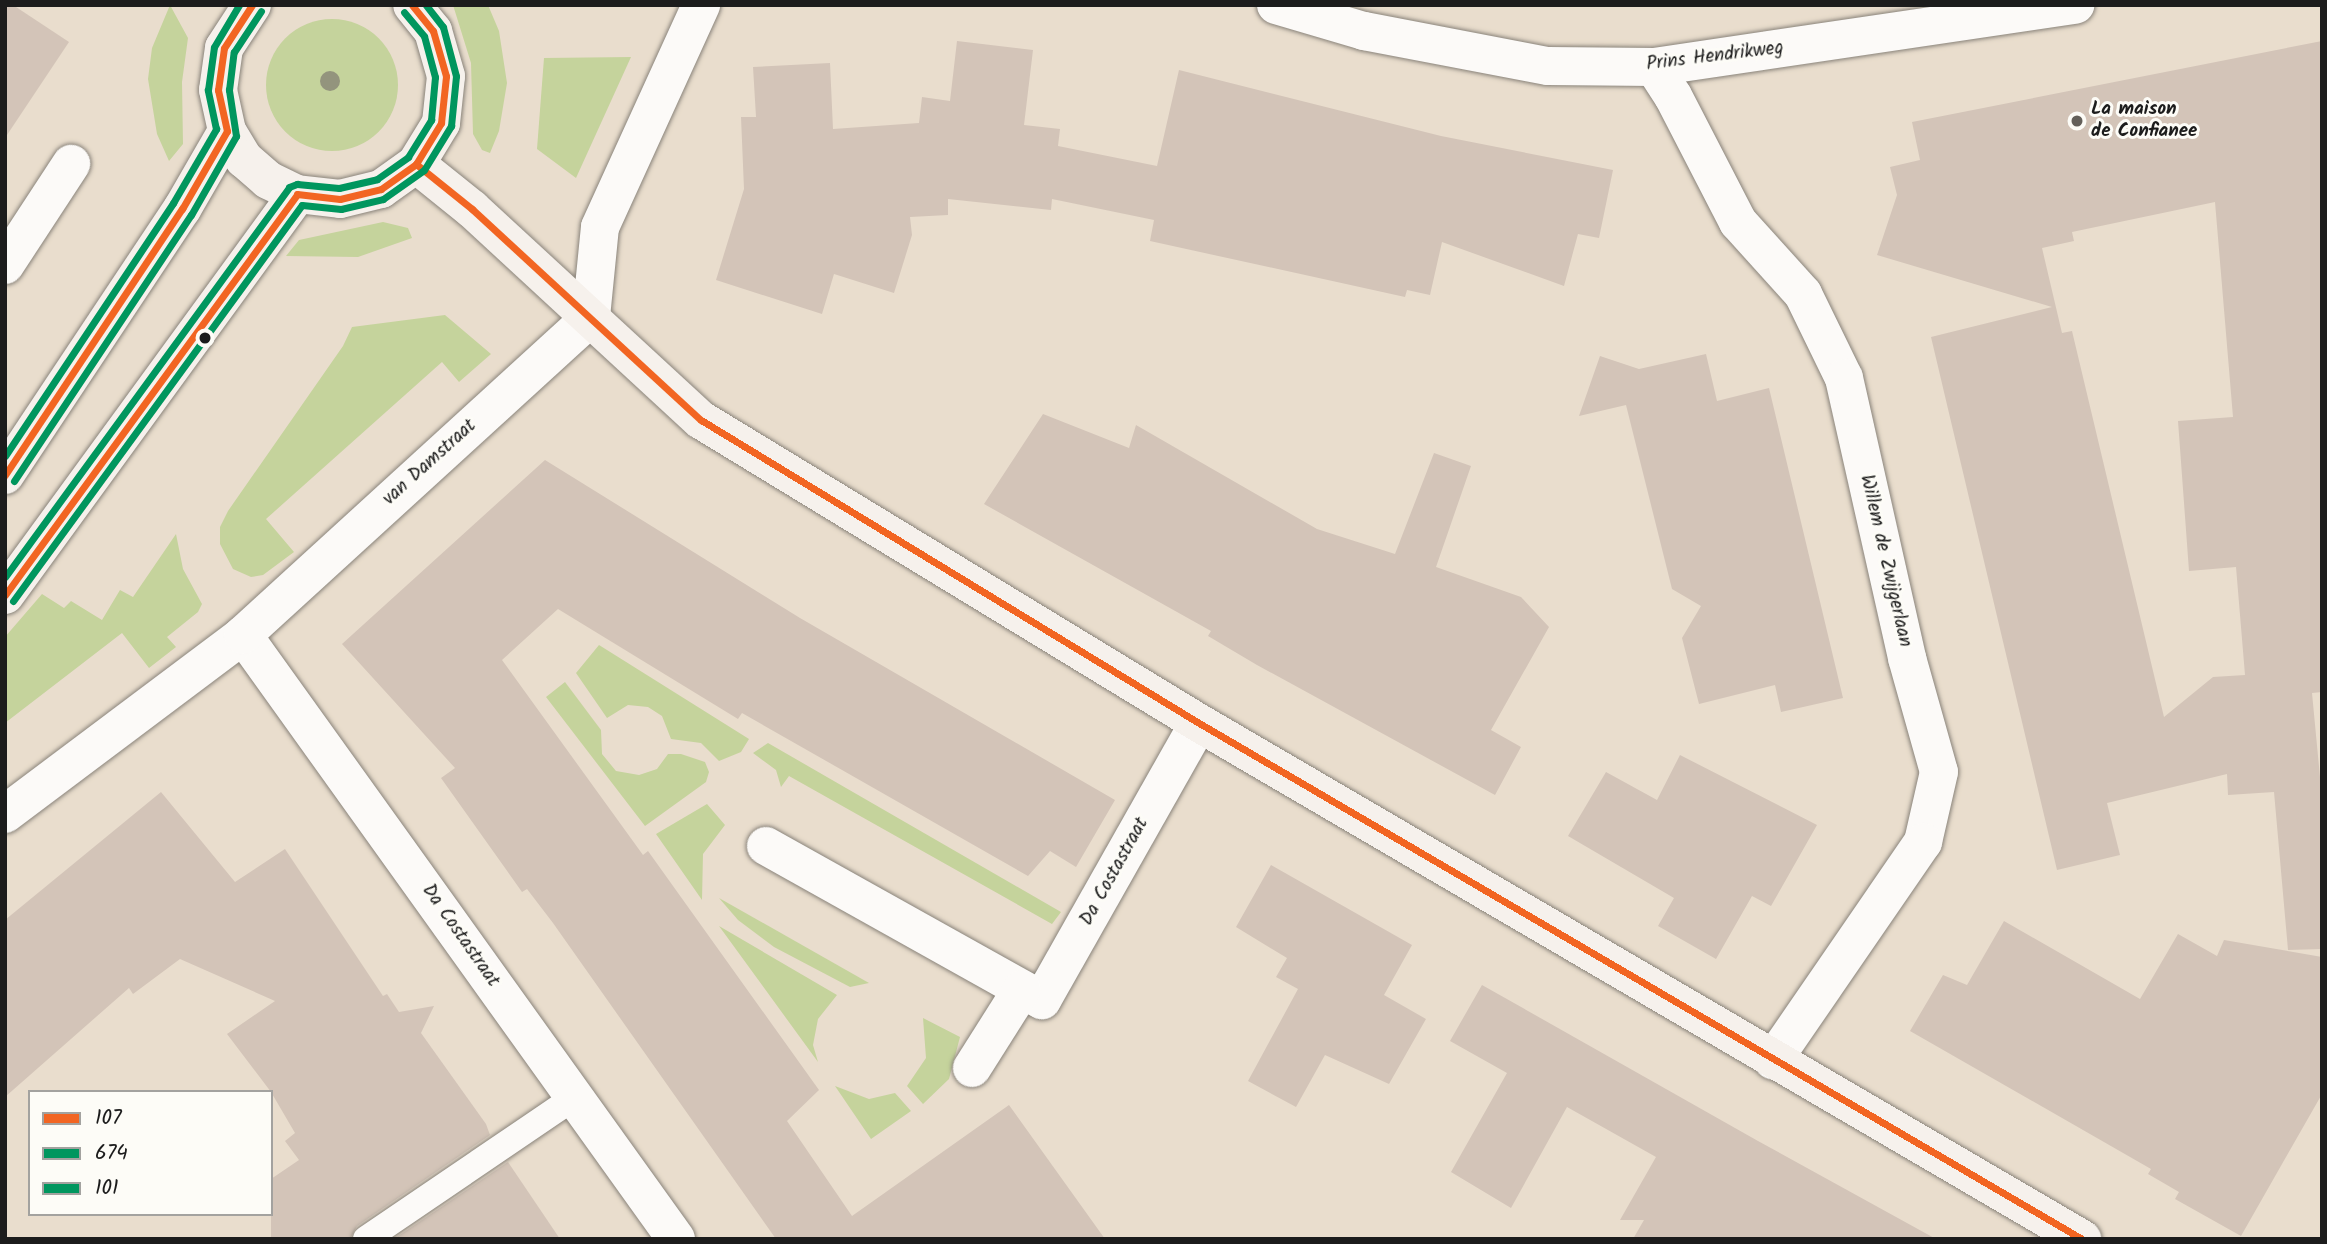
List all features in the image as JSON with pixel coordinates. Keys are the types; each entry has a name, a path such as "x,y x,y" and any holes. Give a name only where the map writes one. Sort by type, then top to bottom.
{"main road":[{"path":"243,8 224,48 218,90 227,131 244,159 268,180 297,194 340,199 381,189 416,164 440,123 446,76 433,31 412,5"},
{"path":"5,475 182,209 227,131"},
{"path":"416,164 591,317 701,420 1199,723 2082,1239"},
{"path":"5,595 297,194"}],"street":[{"path":"591,317 600,227 701,5"},
{"name":"Prins Hendrikweg","path":"1276,5 1364,31 1548,66 1654,67 2008,11 2075,5"},
{"name":"Willem de Zwijgerlaan","path":"1654,67 1674,96 1738,222 1803,295 1844,379 1907,658 1939,772 1923,842 1773,1060"},
{"path":"5,265 71,164"},
{"name":"van Damstraat","path":"5,814 243,635 591,317"},
{"name":"Da Costastraat","path":"243,635 572,1099 676,1239"},
{"name":"Da Costastraat","path":"766,846 1042,1000 1199,723"},
{"path":"972,1068 1022,989"}],"lane":[{"path":"366,1239 572,1099"}],"green space":[{"path":"170,5 188,38 182,82 183,144 169,161 157,134 148,79 152,48"},
{"path":"453,5 488,5 499,31 507,83 499,131 490,153 482,150 473,134 471,63"},
{"path":"332,19 357,24 378,39 393,60 398,85 393,110 378,131 357,146 332,151 307,146 286,131 271,110 266,85 271,60 286,39 307,24"},
{"path":"631,57 576,178 537,149 544,58"},
{"path":"383,222 408,228 412,238 358,257 286,256 299,240"},
{"path":"445,315 491,354 459,382 442,362 266,519 294,552 263,575 251,577 233,569 220,544 220,527 228,511 343,346 352,327"},
{"path":"176,534 183,569 202,604 198,612 167,637 176,647 149,668 122,633 5,723 5,637 42,594 64,608 71,601 102,620 120,590 133,597"},
{"path":"599,645 749,739 741,752 719,761 701,743 671,739 662,716 648,707 628,705 607,718 576,673"},
{"path":"565,682 601,730 602,754 616,771 639,775 657,769 668,754 681,754 705,762 709,772 706,782 645,826 546,697"},
{"path":"768,743 1061,912 1052,924 789,776 781,787 776,770 753,753"},
{"path":"707,804 725,825 703,854 702,900 656,834"},
{"path":"719,898 869,983 850,987 774,947 738,920"},
{"path":"719,926 837,995 818,1019 813,1045 818,1062"},
{"path":"923,1018 960,1037 949,1079 923,1104 907,1086 926,1058"},
{"path":"835,1086 869,1099 895,1093 911,1111 871,1139"}],"building":[{"path":"5,5 13,5 69,42 5,138"},
{"path":"957,41 1033,50 1024,125 1060,129 1058,146 1157,166 1179,70 1441,136 1613,170 1599,238 1578,234 1564,286 1442,242 1430,295 1407,290 1405,297 1150,241 1154,220 1052,199 1051,210 948,199 948,215 910,217 912,235 894,293 834,274 822,314 716,280 744,189 741,117 756,117 753,67 830,63 833,129 919,123 922,97 950,101"},
{"path":"2322,41 2322,692 2312,693 2322,798 2322,949 2288,950 2274,792 2228,795 2227,774 2107,803 2120,855 2057,870 1931,337 2052,307 1877,255 1897,195 1890,167 1920,160 1912,122","holes":["2215,202 2233,417 2178,421 2189,571 2236,567 2245,675 2213,677 2164,717 2072,331 2062,333 2042,248 2074,241 2072,232"]},
{"path":"1706,354 1717,401 1769,388 1843,698 1781,712 1775,685 1699,704 1682,638 1701,606 1672,589 1626,405 1579,416 1600,356 1639,369"},
{"path":"1043,414 1129,448 1136,425 1317,529 1395,554 1434,453 1471,466 1436,567 1521,597 1549,627 1491,730 1521,747 1495,795 1257,665 1208,636 1211,631 984,504"},
{"path":"545,460 800,618 1115,800 1076,867 1050,851 1028,876 742,713 738,719 558,609 502,660 643,855 648,851 819,1090 787,1121 852,1216 1009,1105 1105,1239 776,1239 553,923 527,889 522,892 441,778 455,768 342,644"},
{"path":"1680,755 1817,825 1771,906 1752,896 1716,959 1658,926 1674,898 1568,836 1606,772 1657,800"},
{"path":"161,792 235,882 285,849 383,996 387,994 399,1012 434,1006 421,1033 486,1124 490,1135 357,1226 350,1239 271,1239 273,1178 299,1160 285,1141 295,1133 273,1095 273,1090 269,1090 227,1034 275,1001 180,959 133,994 129,988 5,1097 5,920"},
{"path":"1271,865 1412,945 1384,995 1426,1019 1389,1084 1325,1055 1296,1107 1248,1081 1298,989 1276,977 1287,958 1236,927"},
{"path":"2004,921 2140,999 2178,934 2217,956 2224,940 2322,957 2322,1094 2241,1236 2175,1199 2179,1192 2148,1174 2151,1169 1910,1031 1943,975 1967,985"},
{"path":"1482,985 1936,1239 1633,1239 1644,1220 1620,1220 1656,1157 1567,1107 1511,1208 1451,1172 1507,1073 1450,1041"},
{"path":"508,1162 560,1239 394,1239"}],"transit line":[{"name":"101","path":"5,456 173,203 216,129 208,90 214,47 239,5"},
{"name":"107","path":"5,475 182,209 227,131 218,90 224,48 252,5"},
{"name":"107","path":"5,595 297,194 340,199 381,189 416,164 441,123 446,76 433,31 412,5"},
{"name":"674","path":"13,601 302,205 341,209 383,199 424,170 451,126 456,76 443,27 426,5"},
{"name":"674","path":"14,481 191,215 236,136 229,90 234,52 261,11"},
{"name":"101","path":"5,577 289,187 297,184 339,188 377,179 408,157 431,120 435,77 424,36 404,12"},
{"name":"107","path":"416,164 472,209 701,420 1199,723 2082,1239"}],"place":[{"name":"La maison de Confianee","path":"2077,121"}]}
